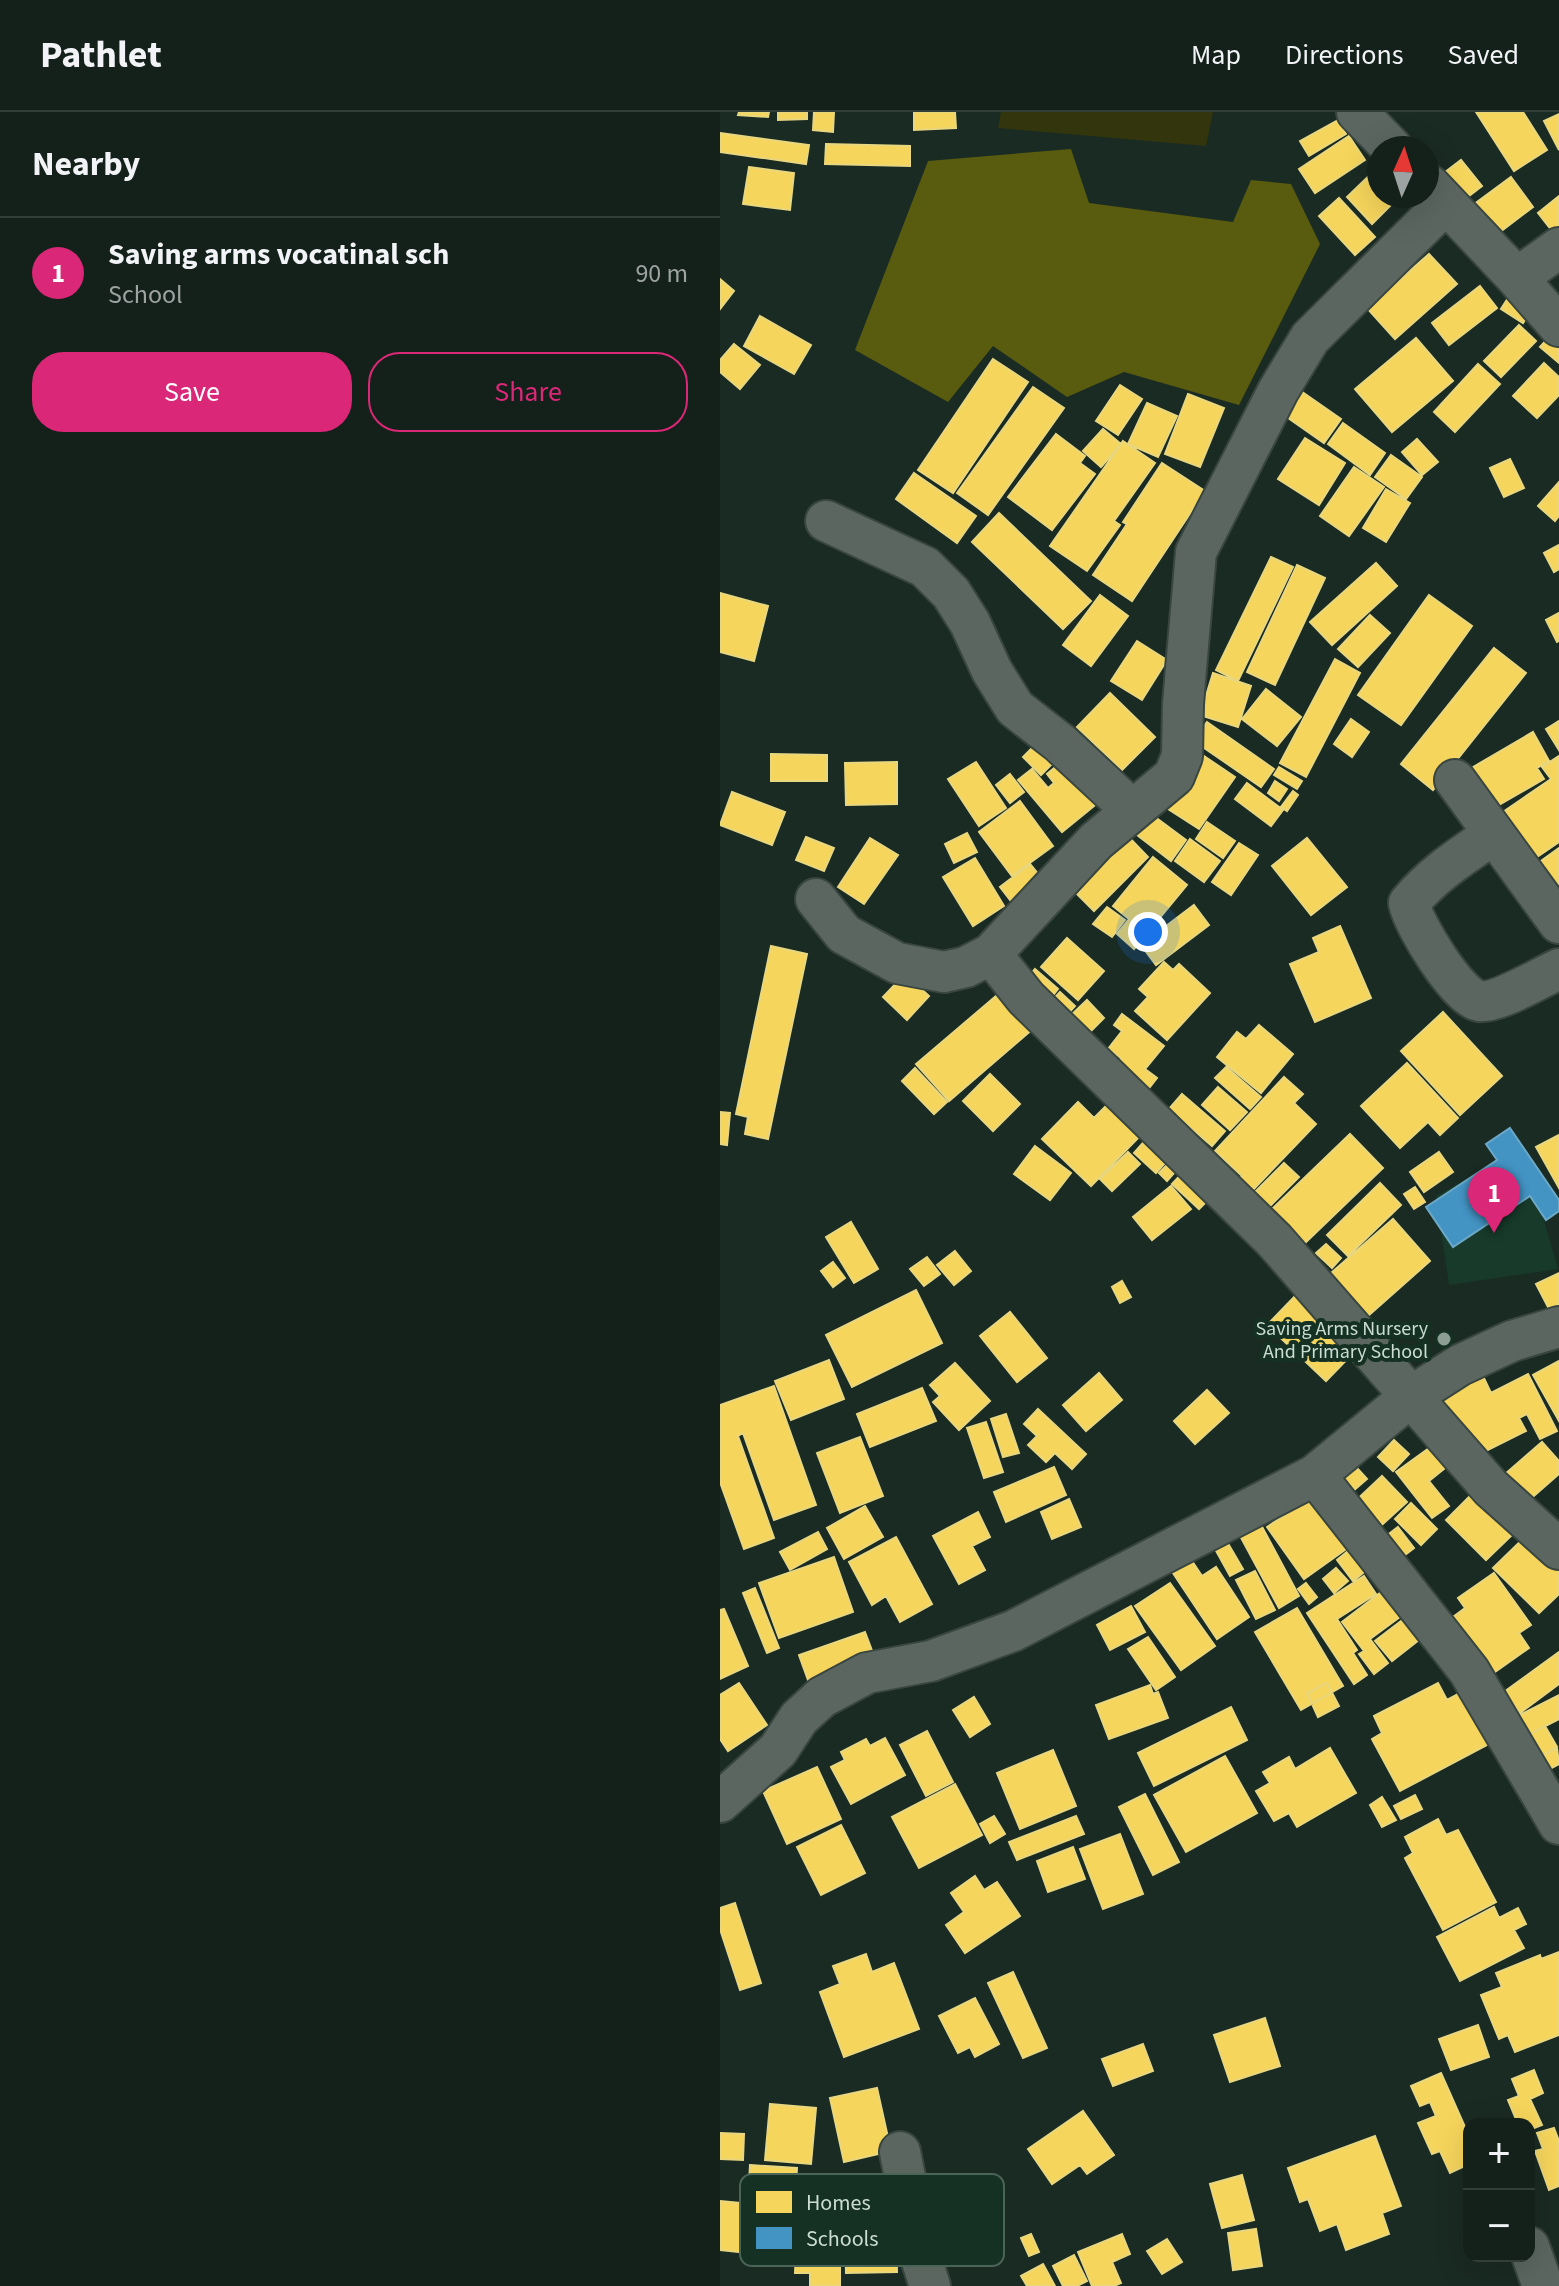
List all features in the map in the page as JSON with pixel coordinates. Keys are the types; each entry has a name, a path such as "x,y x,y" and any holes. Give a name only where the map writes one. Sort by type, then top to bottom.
{"street":[{"path":"1357,112 1380,136"},
{"path":"1439,197 1559,326"},
{"path":"816,899 844,934 897,963 944,972 966,967 991,954 1096,841 1174,776 1182,756 1183,704 1196,552 1278,391 1310,338 1424,208"},
{"path":"1517,278 1559,248"},
{"path":"826,521 925,567 951,593 1015,708 1060,743 1132,810"},
{"path":"1455,780 1559,923"},
{"path":"1494,834 1448,865 1419,891 1409,903 1412,918 1468,997 1481,1002 1559,969"},
{"path":"991,954 1026,998 1274,1240 1491,1488 1559,1549"},
{"path":"720,1802 778,1750 799,1718 822,1697 867,1673 931,1661 1013,1631 1315,1475 1410,1397 1473,1359 1512,1341 1559,1327"},
{"path":"1315,1475 1469,1671 1559,1824"},
{"path":"900,2152 904,2174"},
{"path":"1534,2262 1543,2286"},
{"path":"924,2266 930,2286"}],"shaded area":[{"path":"1001,112 1213,112 1206,146 998,128"},
{"path":"1071,149 1089,203 1233,222 1251,180 1291,184 1320,244 1239,405 1124,372 1067,397 993,346 948,402 855,350 928,161"},
{"path":"1523,1148 1558,1269 1449,1285 1436,1196"}],"building: Homes":[{"path":"739,112 769,112 768,117 738,115"},
{"path":"778,112 807,112 807,119 778,120"},
{"path":"814,112 834,112 833,132 813,130"},
{"path":"914,112 955,112 956,128 914,130"},
{"path":"1476,112 1523,112 1547,150 1514,171"},
{"path":"1559,114 1559,150 1544,121"},
{"path":"1338,120 1346,134 1309,156 1300,141"},
{"path":"720,133 809,145 806,164 720,152"},
{"path":"1349,136 1365,160 1315,193 1299,169"},
{"path":"826,144 910,146 910,166 825,164"},
{"path":"1461,160 1482,186 1461,202 1440,176"},
{"path":"749,167 794,173 790,210 743,204"},
{"path":"1511,177 1533,207 1496,235 1473,205"},
{"path":"1367,178 1367,208 1388,208 1372,224 1347,197"},
{"path":"1559,196 1559,227 1553,232 1538,213"},
{"path":"1339,198 1375,237 1355,255 1319,216"},
{"path":"1429,254 1457,284 1395,339 1367,308"},
{"path":"720,279 734,291 720,309"},
{"path":"1480,286 1497,308 1449,345 1432,323"},
{"path":"1510,295 1532,309 1523,323 1501,309"},
{"path":"760,316 811,345 794,374 744,346"},
{"path":"1519,325 1536,341 1501,377 1484,361"},
{"path":"1551,335 1559,342 1559,363 1540,347"},
{"path":"1416,338 1453,381 1392,432 1355,389"},
{"path":"734,344 760,365 740,389 720,372 720,360"},
{"path":"993,359 1028,382 953,493 918,470"},
{"path":"1544,363 1559,377 1559,395 1537,418 1513,396"},
{"path":"1478,364 1500,384 1455,432 1434,412"},
{"path":"1120,385 1142,399 1118,435 1096,421"},
{"path":"1033,387 1064,408 988,515 957,493"},
{"path":"1298,389 1341,419 1324,443 1281,413"},
{"path":"1188,394 1224,408 1200,467 1165,454"},
{"path":"1147,403 1177,416 1158,457 1128,444"},
{"path":"1343,423 1385,453 1370,475 1328,444"},
{"path":"1103,429 1121,444 1101,467 1083,451"},
{"path":"1056,434 1085,456 1080,463 1095,474 1052,530 1008,497"},
{"path":"1305,438 1345,463 1319,505 1278,479"},
{"path":"1417,439 1438,462 1422,475 1402,452"},
{"path":"1123,441 1155,463 1114,521 1120,525 1087,571 1050,546"},
{"path":"1391,455 1422,477 1406,499 1375,477"},
{"path":"1510,459 1524,488 1504,497 1490,468"},
{"path":"1162,463 1205,491 1132,601 1093,575"},
{"path":"1354,467 1384,487 1349,536 1320,516"},
{"path":"914,473 976,516 957,543 896,499"},
{"path":"1559,482 1559,516 1555,521 1538,506"},
{"path":"1386,489 1410,503 1386,542 1363,528"},
{"path":"999,513 1091,601 1063,629 972,542"},
{"path":"1559,545 1559,569 1554,572 1544,553"},
{"path":"1271,557 1293,567 1238,681 1216,670"},
{"path":"1376,563 1397,586 1332,645 1310,622"},
{"path":"1297,565 1325,578 1275,685 1247,672"},
{"path":"720,593 768,606 754,661 720,652"},
{"path":"1100,595 1128,616 1091,666 1063,645"},
{"path":"1429,595 1472,626 1401,725 1358,695"},
{"path":"1559,613 1559,641 1557,642 1546,620"},
{"path":"1370,615 1390,633 1358,667 1338,649"},
{"path":"1137,641 1167,660 1142,700 1111,681"},
{"path":"1494,648 1526,673 1433,790 1401,764"},
{"path":"1335,659 1360,673 1306,777 1280,763"},
{"path":"1213,673 1251,686 1238,727 1200,715"},
{"path":"1266,689 1301,717 1277,746 1242,719"},
{"path":"1110,693 1155,737 1122,770 1077,727"},
{"path":"1351,719 1369,732 1352,757 1334,744"},
{"path":"1559,721 1559,750 1546,729"},
{"path":"1207,722 1274,769 1261,787 1194,741"},
{"path":"1533,732 1549,761 1537,768 1544,779 1492,809 1468,770"},
{"path":"1046,734 1064,752 1041,775 1023,757"},
{"path":"771,754 827,755 827,781 771,781"},
{"path":"1204,756 1235,777 1199,829 1168,809"},
{"path":"1559,756 1559,842 1531,861 1500,814 1551,779 1542,767"},
{"path":"1065,759 1100,801 1062,832 1018,780 1032,769 1048,788 1054,783 1047,774"},
{"path":"897,762 897,804 846,805 845,763"},
{"path":"976,762 1006,808 979,826 948,779"},
{"path":"1279,767 1302,781 1297,789 1274,775"},
{"path":"1010,774 1024,792 1010,803 996,785"},
{"path":"1275,781 1287,789 1279,801 1268,793"},
{"path":"1247,783 1283,810 1271,826 1235,799"},
{"path":"1293,791 1298,795 1287,811 1281,807"},
{"path":"732,792 785,812 772,845 720,825"},
{"path":"1020,801 1053,846 1012,876 979,832"},
{"path":"1143,808 1186,840 1171,861 1128,828"},
{"path":"1207,822 1235,841 1223,858 1196,839"},
{"path":"1122,830 1148,857 1094,911 1077,894 1082,889 1072,879"},
{"path":"967,833 977,852 954,863 945,844"},
{"path":"806,837 834,848 824,871 796,860"},
{"path":"870,838 898,855 864,904 838,887"},
{"path":"1307,838 1347,887 1311,915 1272,866"},
{"path":"1190,839 1220,861 1204,882 1175,861"},
{"path":"1239,843 1258,855 1231,895 1212,882"},
{"path":"1559,848 1559,899 1534,866"},
{"path":"1153,857 1187,885 1134,949 1117,934 1129,919 1113,906"},
{"path":"975,858 1004,906 973,926 943,877"},
{"path":"1030,864 1044,881 1014,905 1000,887"},
{"path":"1194,905 1209,925 1156,965 1141,945"},
{"path":"1107,907 1125,920 1112,937 1093,924"},
{"path":"1340,926 1371,998 1315,1022 1290,964 1319,952 1313,938"},
{"path":"1067,938 1104,971 1078,1000 1041,967"},
{"path":"771,946 807,954 768,1139 745,1134 748,1117 736,1114"},
{"path":"1164,962 1173,970 1179,964 1210,993 1167,1040 1135,1011 1148,997 1139,989"},
{"path":"1035,969 1058,989 1048,1002 1024,982"},
{"path":"905,974 929,996 907,1020 883,997"},
{"path":"1009,985 1041,1022 949,1101 916,1064"},
{"path":"1060,992 1075,1006 1065,1017 1050,1003"},
{"path":"1087,1000 1104,1018 1085,1037 1067,1019"},
{"path":"1443,1012 1502,1076 1460,1115 1401,1051"},
{"path":"1122,1014 1164,1046 1145,1069 1157,1078 1146,1092 1114,1067 1121,1058 1108,1049 1122,1031 1114,1025"},
{"path":"1259,1025 1293,1054 1261,1093 1217,1057 1237,1032 1246,1039"},
{"path":"1407,1063 1458,1118 1440,1135 1428,1122 1400,1148 1361,1106"},
{"path":"1226,1067 1261,1097 1250,1109 1215,1078"},
{"path":"915,1068 947,1102 934,1114 902,1081"},
{"path":"990,1074 1020,1104 993,1131 963,1101"},
{"path":"1284,1077 1303,1094 1294,1103 1316,1124 1249,1194 1236,1182 1242,1176 1215,1151"},
{"path":"1218,1087 1247,1112 1230,1130 1202,1105"},
{"path":"1182,1094 1225,1131 1212,1146 1169,1109"},
{"path":"1078,1102 1094,1118 1107,1105 1140,1136 1091,1186 1042,1139"},
{"path":"720,1112 730,1113 727,1145 720,1144"},
{"path":"1350,1134 1383,1168 1305,1243 1272,1209"},
{"path":"1150,1135 1172,1155 1156,1173 1134,1153"},
{"path":"1559,1135 1559,1188 1536,1147"},
{"path":"1035,1146 1071,1173 1050,1200 1014,1174"},
{"path":"1128,1152 1140,1164 1112,1191 1100,1179"},
{"path":"1439,1152 1453,1172 1424,1192 1410,1172"},
{"path":"1174,1158 1181,1165 1167,1181 1159,1173"},
{"path":"1284,1163 1299,1177 1262,1214 1247,1200"},
{"path":"1191,1164 1218,1190 1199,1209 1172,1184"},
{"path":"1380,1183 1401,1205 1348,1256 1327,1235"},
{"path":"1171,1186 1191,1209 1152,1240 1133,1217"},
{"path":"1415,1187 1425,1202 1414,1209 1404,1194"},
{"path":"1393,1219 1430,1261 1360,1323 1323,1280"},
{"path":"851,1222 878,1269 854,1283 826,1237"},
{"path":"1326,1244 1341,1258 1332,1268 1316,1253"},
{"path":"955,1251 971,1271 954,1285 937,1265"},
{"path":"927,1257 940,1274 924,1286 910,1269"},
{"path":"833,1262 845,1278 833,1287 821,1271"},
{"path":"1559,1273 1559,1304 1549,1309 1536,1284"},
{"path":"1122,1281 1131,1297 1120,1303 1112,1287"},
{"path":"916,1290 942,1343 852,1387 826,1335"},
{"path":"1300,1291 1359,1347 1326,1381 1267,1325"},
{"path":"1010,1312 1047,1358 1017,1382 980,1336"},
{"path":"829,1360 844,1399 791,1420 775,1381"},
{"path":"1559,1361 1559,1421 1533,1375"},
{"path":"955,1363 990,1401 959,1430 933,1402 940,1396 930,1385"},
{"path":"1099,1373 1122,1400 1086,1431 1063,1405"},
{"path":"1528,1374 1557,1431 1540,1439 1527,1414 1519,1418 1526,1431 1472,1458 1441,1397 1483,1376 1491,1393"},
{"path":"774,1386 816,1505 774,1520 743,1433 738,1436 774,1538 744,1549 720,1482 720,1405"},
{"path":"922,1388 936,1421 870,1447 857,1414"},
{"path":"1207,1390 1229,1413 1195,1444 1174,1421"},
{"path":"1038,1409 1086,1454 1072,1469 1055,1453 1046,1462 1028,1445 1037,1436 1024,1424"},
{"path":"1006,1414 1019,1453 1003,1457 991,1419"},
{"path":"986,1422 1003,1472 984,1478 967,1428"},
{"path":"860,1437 883,1496 840,1513 817,1453"},
{"path":"1394,1440 1409,1454 1393,1471 1378,1457"},
{"path":"1542,1442 1559,1461 1559,1474 1528,1501 1505,1474"},
{"path":"1429,1448 1445,1468 1429,1481 1449,1506 1432,1518 1396,1472"},
{"path":"1054,1467 1066,1495 1006,1522 994,1492"},
{"path":"1357,1468 1367,1479 1345,1498 1335,1486"},
{"path":"1382,1476 1407,1502 1373,1533 1349,1507"},
{"path":"1473,1493 1513,1534 1486,1560 1446,1520"},
{"path":"1313,1496 1349,1547 1304,1579 1267,1527"},
{"path":"1069,1499 1081,1527 1052,1539 1041,1512"},
{"path":"1411,1503 1437,1529 1421,1545 1395,1519"},
{"path":"865,1506 883,1537 844,1559 827,1528"},
{"path":"978,1512 990,1537 972,1546 985,1570 959,1584 933,1536"},
{"path":"1260,1523 1299,1596 1279,1608 1239,1534"},
{"path":"1398,1527 1414,1548 1397,1561 1381,1540"},
{"path":"818,1532 827,1549 790,1570 780,1552"},
{"path":"1527,1535 1559,1567 1559,1594 1539,1613 1493,1568"},
{"path":"896,1537 932,1604 900,1622 886,1596 872,1605 849,1562"},
{"path":"1226,1540 1243,1569 1230,1576 1214,1547"},
{"path":"1353,1547 1369,1568 1353,1581 1337,1560"},
{"path":"834,1557 853,1612 779,1638 759,1583"},
{"path":"1192,1561 1202,1576 1216,1567 1249,1617 1217,1639 1173,1573"},
{"path":"1336,1568 1348,1581 1334,1593 1323,1579"},
{"path":"1255,1571 1275,1610 1256,1619 1236,1580"},
{"path":"1494,1573 1531,1625 1519,1633 1529,1648 1492,1674 1453,1617 1465,1608 1458,1598"},
{"path":"1364,1576 1376,1594 1337,1619 1357,1650 1353,1653 1367,1675 1354,1684 1307,1613"},
{"path":"1170,1583 1215,1646 1181,1670 1135,1606"},
{"path":"1306,1583 1317,1597 1309,1604 1298,1589"},
{"path":"1393,1583 1412,1608 1370,1639 1388,1663 1374,1674 1359,1654 1364,1651 1342,1622"},
{"path":"755,1588 779,1648 767,1653 743,1593"},
{"path":"1131,1606 1145,1632 1110,1650 1097,1625"},
{"path":"1297,1608 1343,1686 1301,1710 1255,1632"},
{"path":"724,1609 748,1666 720,1679 720,1610"},
{"path":"1413,1612 1429,1632 1392,1661 1375,1641"},
{"path":"865,1632 874,1656 808,1680 799,1655"},
{"path":"1148,1637 1175,1677 1156,1690 1128,1649"},
{"path":"1559,1652 1559,1684 1520,1713 1504,1692"},
{"path":"739,1683 767,1725 728,1751 720,1739 720,1695"},
{"path":"1327,1683 1339,1706 1318,1717 1307,1693"},
{"path":"1438,1683 1447,1700 1473,1686 1500,1738 1400,1791 1372,1739 1382,1733 1374,1716"},
{"path":"1150,1685 1153,1694 1158,1692 1168,1718 1109,1739 1096,1705"},
{"path":"1559,1695 1559,1719 1528,1735 1518,1716"},
{"path":"974,1697 990,1724 970,1737 953,1710"},
{"path":"1231,1707 1247,1740 1154,1786 1138,1753"},
{"path":"1545,1726 1557,1747 1542,1756 1530,1734"},
{"path":"927,1731 953,1782 926,1796 900,1745"},
{"path":"885,1738 905,1775 851,1804 831,1767 845,1760 841,1752 866,1739 870,1746"},
{"path":"1330,1748 1356,1793 1297,1827 1289,1813 1274,1821 1256,1791 1270,1783 1263,1772 1289,1757 1295,1769"},
{"path":"1557,1748 1559,1764 1548,1770 1541,1757"},
{"path":"1053,1750 1076,1806 1020,1829 997,1773"},
{"path":"1225,1756 1257,1813 1186,1852 1154,1795"},
{"path":"817,1767 841,1819 787,1844 763,1791"},
{"path":"955,1784 982,1835 919,1868 892,1817"},
{"path":"1145,1794 1179,1862 1153,1875 1119,1807"},
{"path":"1415,1795 1422,1809 1401,1819 1394,1806"},
{"path":"1382,1797 1396,1820 1382,1827 1370,1805"},
{"path":"994,1816 1005,1834 990,1843 980,1824"},
{"path":"1076,1816 1084,1834 1017,1860 1009,1842"},
{"path":"1438,1819 1446,1835 1458,1830 1496,1902 1443,1930 1405,1858 1413,1853 1405,1837"},
{"path":"841,1825 865,1873 821,1895 797,1847"},
{"path":"1120,1834 1143,1894 1103,1909 1080,1849"},
{"path":"1073,1847 1085,1879 1048,1892 1037,1861"},
{"path":"975,1876 984,1890 997,1882 1020,1916 965,1953 946,1925 964,1912 951,1893"},
{"path":"735,1903 761,1983 740,1990 720,1929 720,1908"},
{"path":"1494,1907 1499,1918 1518,1908 1526,1924 1514,1930 1524,1948 1460,1981 1437,1937"},
{"path":"1559,1952 1559,2035 1515,2052 1508,2035 1499,2039 1481,1995 1502,1987 1496,1973 1540,1955 1541,1959"},
{"path":"866,1954 872,1972 894,1963 919,2029 844,2057 820,1992 840,1984 833,1966"},
{"path":"1013,1972 1047,2048 1023,2058 988,1983"},
{"path":"975,1998 999,2044 975,2057 970,2047 958,2053 939,2016"},
{"path":"1265,2018 1280,2066 1230,2082 1214,2035"},
{"path":"1478,2025 1489,2057 1451,2070 1439,2039"},
{"path":"1143,2044 1153,2071 1113,2086 1102,2059"},
{"path":"1534,2070 1543,2093 1530,2099 1542,2125 1535,2128 1535,2118 1516,2118 1508,2100 1519,2096 1512,2079"},
{"path":"1441,2073 1463,2122 1463,2167 1450,2173 1440,2151 1432,2154 1418,2123 1436,2116 1430,2102 1420,2106 1411,2086"},
{"path":"877,2088 891,2151 844,2162 830,2098"},
{"path":"770,2104 816,2108 811,2164 765,2160"},
{"path":"1083,2111 1114,2155 1087,2174 1080,2165 1052,2184 1028,2149"},
{"path":"1554,2128 1559,2141 1559,2186 1549,2190 1535,2151 1543,2149 1537,2133"},
{"path":"720,2133 744,2134 743,2160 720,2159"},
{"path":"1375,2136 1401,2206 1382,2213 1389,2234 1346,2250 1337,2224 1320,2231 1308,2199 1300,2202 1288,2168"},
{"path":"750,2165 797,2168 797,2174 749,2174"},
{"path":"1242,2175 1254,2220 1222,2228 1210,2184"},
{"path":"720,2201 740,2203 740,2252 720,2250"},
{"path":"1256,2229 1262,2266 1233,2270 1228,2233"},
{"path":"1031,2234 1039,2252 1029,2256 1021,2238"},
{"path":"1122,2234 1130,2254 1112,2262 1121,2283 1092,2286 1078,2252"},
{"path":"1167,2239 1182,2262 1162,2274 1147,2251"},
{"path":"1074,2255 1087,2281 1077,2286 1063,2286 1053,2266"},
{"path":"1043,2264 1055,2286 1027,2286 1021,2276"},
{"path":"795,2266 840,2266 840,2286 810,2286 810,2273 795,2273"},
{"path":"846,2266 897,2266 897,2272 846,2273"}],"building: Schools":[{"path":"1510,1128 1559,1200 1559,1211 1546,1220 1530,1196 1453,1247 1426,1207 1497,1160 1486,1144"}],"place":[{"name":"Saving arms vocatinal sch","path":"1494,1233"},
{"name":"Saving Arms Nursery And Primary School","path":"1444,1339"}]}
